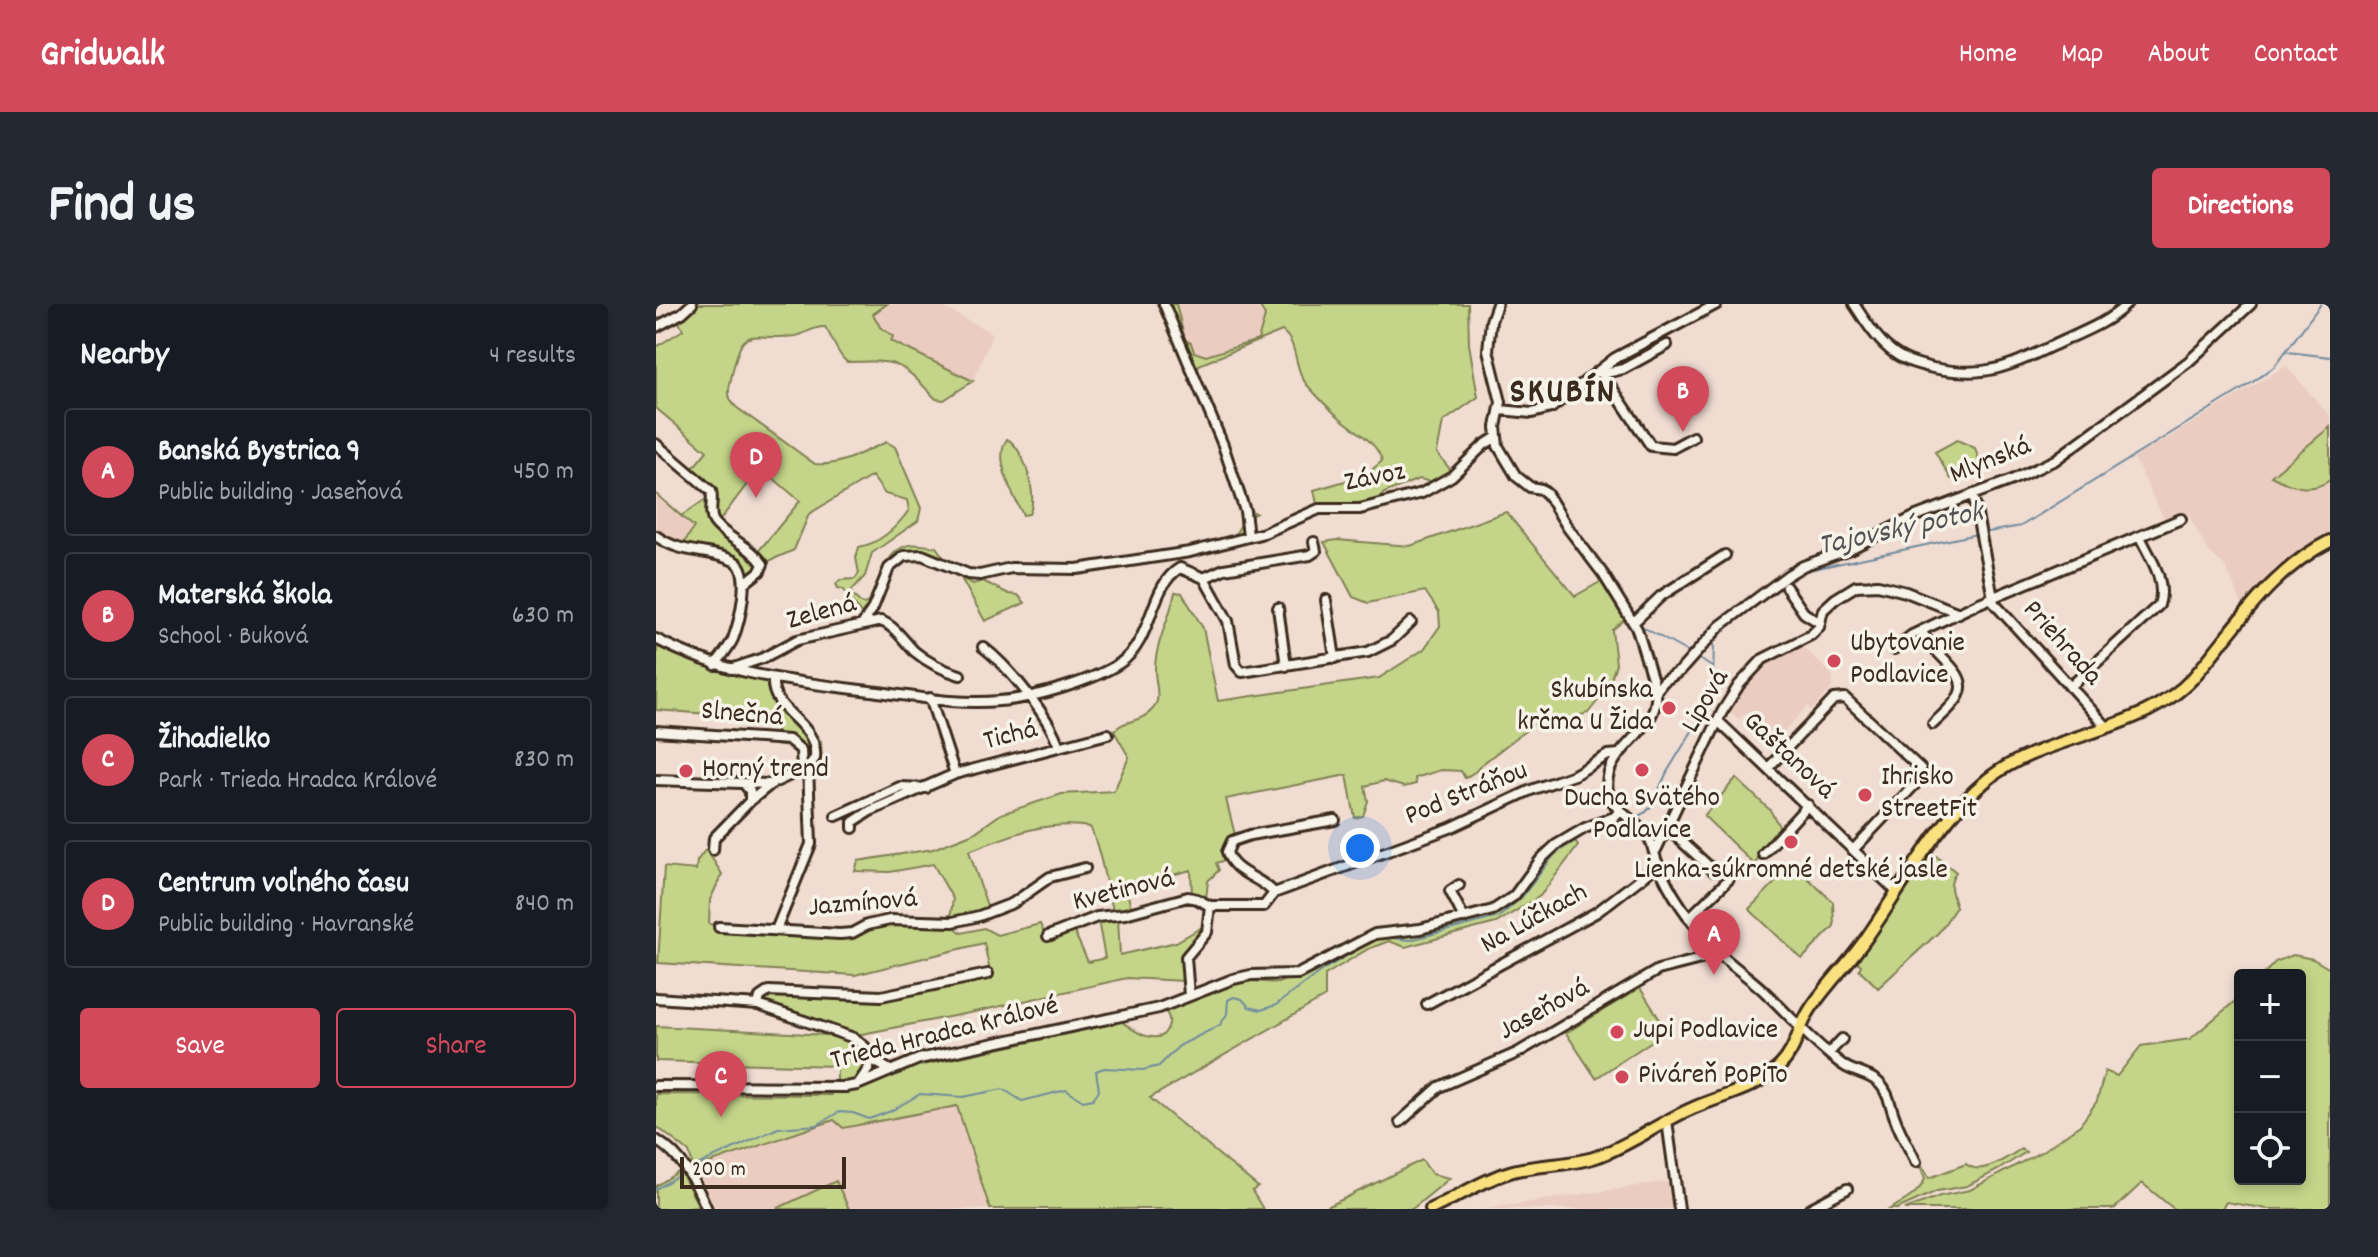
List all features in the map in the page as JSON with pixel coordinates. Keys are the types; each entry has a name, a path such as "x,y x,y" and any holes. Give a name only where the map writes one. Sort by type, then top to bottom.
{"main road":[{"path":"1431,1209 1493,1178 1517,1170 1595,1157 1695,1107 1770,1075 1794,1047 1809,1010 1865,940 1947,822 1989,779 2013,764 2158,705 2185,686 2279,575 2301,557 2330,541"}],"street":[{"path":"656,327 692,304"},
{"path":"1164,304 1223,445 1245,511 1248,536"},
{"path":"1497,304 1491,321 1488,350 1500,395 1495,438 1516,476 1530,487 1547,494 1634,622 1656,691 1652,718 1620,754 1608,783 1610,797 1637,824 1656,850 1658,865 1689,918 1720,954 1844,1066 1879,1083 1886,1092 1897,1124 1916,1162"},
{"path":"1500,410 1520,413 1543,411 1601,372 1615,358 1717,304"},
{"path":"1854,304 1876,336 1898,356 1923,366 1977,373 2012,365 2093,327 2127,304"},
{"name":"Mlynská","path":"1656,691 1720,626 1803,566 1850,549 1916,516 2055,460 2192,359 2251,304"},
{"path":"1601,372 1623,369 1667,345"},
{"path":"1601,372 1651,446 1673,448 1693,437"},
{"name":"Závoz","path":"862,625 873,608 889,568 898,559 910,554 922,555 968,574 980,575 1006,568 1077,569 1217,546 1277,528 1319,509 1360,509 1430,490 1452,476 1495,438"},
{"path":"656,444 711,491 711,515 716,525 743,544 763,564 760,571 745,583"},
{"name":"Priehrada","path":"1973,494 1992,598 2106,726"},
{"path":"1894,649 1922,630 1992,598 2181,519"},
{"path":"656,536 678,549 734,561 742,568 745,583 733,640 715,665"},
{"path":"2070,687 2159,605 2160,581 2140,537"},
{"path":"1314,542 1317,549 1310,555 1224,569 1204,578 1228,621 1236,665 1240,670 1245,672 1286,666 1377,648 1400,634 1411,622"},
{"path":"1634,622 1661,596 1725,555"},
{"name":"Zelená","path":"656,639 715,665 773,679 930,698 987,702 1030,698 1119,664 1141,642 1156,602 1175,571 1183,568 1204,578"},
{"name":"Lipová","path":"1656,850 1730,697 1757,664 1816,631 1823,610 1835,599 1863,585 1895,588 1959,613"},
{"path":"1786,587 1804,613 1820,623"},
{"path":"1326,600 1335,658"},
{"path":"1277,609 1286,666"},
{"name":"Zelená","path":"730,669 763,658 797,640 878,621 887,623 937,667 960,675"},
{"path":"1922,630 1927,642 1962,683 1957,698 1933,724"},
{"path":"983,647 1007,669 1030,698 1059,747"},
{"name":"Slnečná","path":"713,850 714,838 750,801 771,784 805,768 815,758 814,740 775,697 773,679"},
{"path":"1768,768 1839,697 1845,698 1921,769 1920,779 1854,849"},
{"path":"930,698 955,774"},
{"name":"Gaštanová","path":"1718,721 1897,892"},
{"name":"Slnečná","path":"656,731 789,740 801,750 805,768"},
{"name":"Tichá","path":"853,828 853,822 870,811 955,774 1108,734"},
{"name":"Pod Stráňou","path":"1274,893 1450,828 1531,790 1574,775 1608,755 1620,754"},
{"name":"Jazmínová","path":"776,930 811,844 805,768"},
{"name":"Slnečná","path":"656,780 771,784"},
{"path":"745,785 750,791 750,801"},
{"name":"Tichá","path":"836,816 903,786 927,788"},
{"path":"1763,854 1808,805"},
{"name":"Trieda Hradca Králové","path":"656,1086 818,1088 857,1085 919,1059 1159,1008 1251,975 1285,976 1303,972 1375,934 1420,929 1493,910 1503,905 1523,885 1541,859 1556,845 1585,828 1624,813"},
{"path":"1274,893 1260,880 1232,864 1227,852 1232,841 1307,823 1335,820"},
{"path":"1667,828 1714,871"},
{"name":"Na Lúčkach","path":"1427,1004 1597,912 1658,865"},
{"name":"Jazmínová","path":"719,927 847,934 890,920 960,921 1005,907 1056,874 1085,868"},
{"path":"1689,918 1729,879"},
{"path":"1459,885 1449,891 1464,918"},
{"name":"Kvetinová","path":"1048,936 1097,917 1125,914 1188,897 1210,906 1264,906 1274,893"},
{"name":"Kvetinová","path":"1189,996 1186,957 1207,932 1210,906"},
{"name":"Jaseňová","path":"1400,1122 1439,1087 1517,1053 1658,970 1720,954"},
{"path":"758,1005 760,997 769,991 881,996 988,974"},
{"path":"656,998 758,1005 854,1038 870,1056 890,1070"},
{"path":"1829,1053 1842,1039"},
{"path":"857,1085 869,1068 870,1056"},
{"path":"1667,1121 1679,1209"},
{"path":"656,1140 672,1151 687,1170 707,1209"},
{"path":"1809,1209 1847,1189"}],"shaded area":[{"path":"887,304 937,304 990,332 992,335 973,381 890,341 893,336 880,327 872,314"},
{"path":"1176,304 1259,304 1265,316 1258,340 1206,356 1194,352 1185,340"},
{"path":"2286,366 2330,416 2330,427 2271,476 2321,487 2330,480 2330,547 2313,555 2244,609 2225,566 2208,551 2188,514 2166,523 2134,458"},
{"path":"656,496 695,527 674,553 656,540"},
{"path":"1802,646 1833,676 1832,688 1811,710 1807,706 1774,743 1746,715 1748,710 1739,719 1728,709 1741,688 1762,666"},
{"path":"958,1105 990,1209 716,1209 696,1169 834,1120 843,1128"},
{"path":"1671,1181 1674,1209 1485,1209"}],"green space":[{"path":"697,304 887,304 873,314 880,327 893,336 891,341 973,381 944,400 936,399 898,366 878,362 847,362 825,327 796,336 750,337 740,348 729,387 731,401 815,464 843,461 887,442 895,447 921,508 918,521 872,553 865,576 851,591 852,595 862,604 867,603 888,561 900,548 919,544 936,547 946,561 915,551 896,557 882,575 864,618 836,584 840,580 855,579 859,573 856,558 859,547 888,533 909,510 907,500 885,494 872,476 809,514 794,550 767,562 757,553 800,501 760,467 714,528 757,561 758,570 748,577 743,565 682,546 694,527 681,516 716,490 692,469 707,451 656,408 656,347 683,330 678,320"},
{"path":"1157,304 1176,304 1185,340 1191,343 1194,352 1206,356 1258,340 1265,316 1259,304 1468,304 1469,344 1478,397 1443,422 1437,453 1453,473 1437,483 1419,479 1384,493 1377,502 1311,513 1283,531 1262,537 1257,531 1317,504 1314,490 1366,475 1382,461 1370,442 1335,413 1303,380 1291,342 1282,331 1199,365 1198,369 1251,511 1256,513 1250,516 1241,534 1233,538 1243,521 1214,432"},
{"path":"2330,427 2330,480 2308,488 2271,476"},
{"path":"1007,439 1019,452 1028,474 1032,497 1029,514 1023,515 1003,467 1003,447"},
{"path":"1957,440 1975,448 1980,464 1951,479 1935,452"},
{"path":"1506,512 1575,596 1602,581 1628,617 1612,630 1616,664 1608,688 1588,713 1560,721 1538,721 1465,778 1461,771 1441,770 1415,778 1416,784 1404,787 1384,781 1365,786 1368,801 1363,816 1355,818 1347,775 1226,799 1235,835 1223,846 1225,860 1216,863 1219,870 1208,881 1206,899 1192,893 1191,870 1126,887 1131,908 1114,912 1090,827 1074,825 1028,830 969,851 988,909 950,919 953,899 933,864 890,872 855,871 858,861 933,849 974,833 1001,814 1062,794 1114,791 1129,757 1114,731 1122,724 1147,715 1157,702 1156,660 1175,592 1182,593 1203,628 1218,701 1379,678 1424,649 1440,626 1439,612 1425,591 1368,603 1353,597 1324,542 1337,540 1410,546"},
{"path":"961,578 973,584 983,581 1009,594 1018,595 1025,603 985,621"},
{"path":"657,645 715,669 776,683 778,702 821,741 822,768 812,772 806,757 799,750 774,745 778,719 656,710"},
{"path":"1736,778 1770,810 1783,833 1754,864 1704,816"},
{"path":"1573,838 1578,846 1540,896 1496,923 1405,947 1389,941 1368,949 1325,975 1325,997 1150,1098 1258,1187 1252,1191 1263,1209 990,1209 957,1106 843,1128 834,1120 695,1168 683,1176 700,1209 694,1206 656,1209 656,1186 692,1163 689,1152 656,1126 656,1094 831,1095 832,1091 837,1091 837,1066 656,1061 656,1026 828,1035 810,1025 762,1009 764,997 770,994 852,1000 886,998 991,976 984,943 855,975 658,963 664,867 696,870 697,861 706,849 722,874 710,900 709,924 715,925 716,931 842,937 869,927 893,923 953,926 962,933 984,928 997,935 1040,924 1047,940 1073,929 1088,962 1105,958 1098,920 1118,918 1120,955 1176,942 1204,926 1186,952 1184,981 1127,978 857,1035 890,1074 920,1062 923,1065 1109,1025 1110,1021 1119,1020 1145,1036 1162,1036 1169,1022 1163,1008 1167,1007 1168,1010 1231,986 1252,981 1278,983 1313,968 1315,971 1370,939 1418,934 1493,914 1510,902 1551,854"},
{"path":"1931,852 1956,872 1951,885 1956,907 1939,932 1878,988 1859,969 1861,965 1856,961"},
{"path":"1793,864 1833,902 1834,926 1802,959 1749,909"},
{"path":"2293,955 2313,959 2330,969 2330,1209 2267,1209 2226,1202 2222,1209 2174,1209 2142,1183 2114,1209 1905,1209 1940,1196 1970,1190 2041,1152 2080,1125 2097,1101 2105,1071 2117,1076 2141,1046 2190,1039 2234,1002 2234,1185 2306,1185 2306,969 2269,969 2275,962"},
{"name":"Jupi Podlavice","path":"1640,988 1667,1031 1596,1078 1566,1033"},
{"path":"2021,1149 2026,1152 1967,1186 1937,1191 1897,1209 1890,1209 1915,1193 1925,1179 1916,1155 1929,1178 1966,1164 1986,1167"},
{"path":"1422,1160 1432,1174 1450,1178 1412,1209 1323,1209"},
{"path":"836,1181 849,1209 776,1209"}],"waterway":[{"name":"Tajovský potok","path":"1983,533 2021,526 2244,388 2274,367 2321,304"},
{"path":"2288,352 2330,357"},
{"name":"Tajovský potok","path":"1634,818 1652,805 1667,772 1700,718 1713,681 1714,640 1729,625 1804,571 1977,534"},
{"path":"1639,625 1693,655"},
{"path":"1698,658 1712,667"},
{"name":"Tajovský potok","path":"1606,824 1627,819"},
{"name":"Tajovský potok","path":"691,1168 778,1128 817,1125 839,1112 869,1119 891,1111 920,1094 963,1097 1003,1089 1022,1101 1066,1090 1083,1101 1093,1099 1099,1090 1096,1071 1104,1068 1143,1070 1159,1066 1179,1046 1220,1025 1227,1014 1228,1000 1234,997 1242,999 1249,1007 1261,1010 1276,1005 1321,971 1384,937 1410,940 1499,917 1522,897 1555,854 1593,829"},
{"name":"Tajovský potok","path":"656,1189 686,1171"}],"place":[{"name":"Materská škola","path":"1683,432"},
{"name":"Centrum voľného času","path":"756,498"},
{"name":"Ubytovanie Podlavice","path":"1834,661"},
{"name":"Skubínska krčma U Žida","path":"1669,708"},
{"name":"Ducha Svätého Podlavice","path":"1642,770"},
{"name":"Horný trend","path":"686,771"},
{"name":"Ihrisko StreetFit","path":"1865,795"},
{"name":"Lienka-súkromné detské jasle","path":"1791,842"},
{"name":"Banská Bystrica 9","path":"1714,975"},
{"name":"Jupi Podlavice","path":"1617,1032"},
{"name":"Piváreň PoPiTo","path":"1622,1077"},
{"name":"Žihadielko","path":"721,1117"}],"district":[{"name":"SKUBÍN","path":"1563,394"}]}
